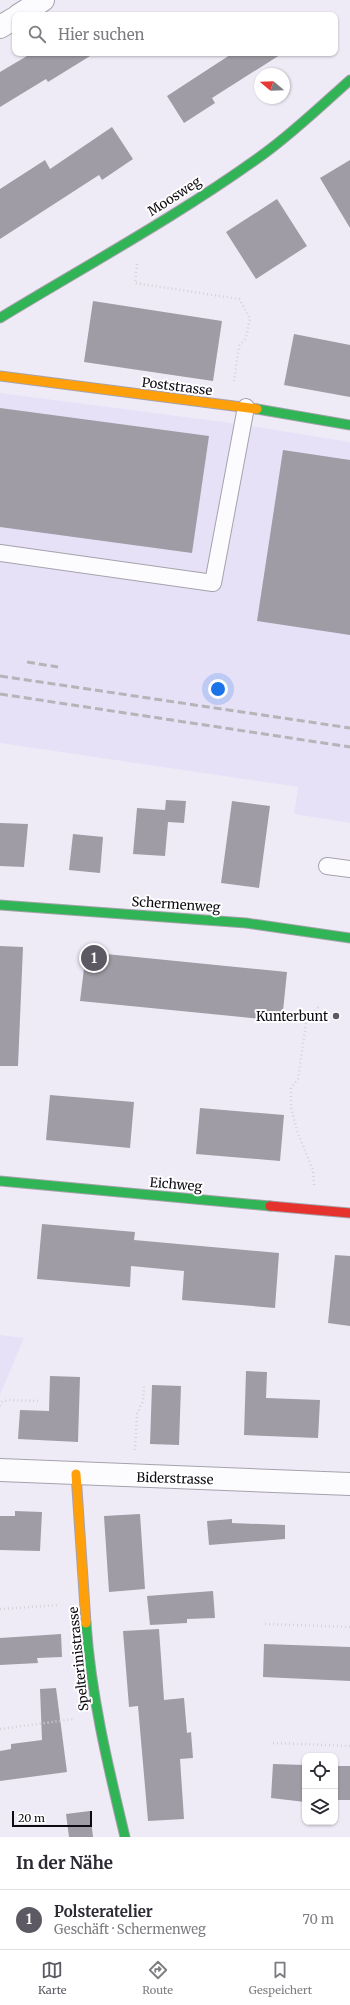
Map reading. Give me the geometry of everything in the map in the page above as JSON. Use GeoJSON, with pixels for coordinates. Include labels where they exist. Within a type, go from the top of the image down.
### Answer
{"type":"FeatureCollection","features":[{"type":"Feature","properties":{"kind":"street"},"geometry":{"type":"LineString","coordinates":[[25,12],[43,0]]}},
{"type":"Feature","properties":{"kind":"street"},"geometry":{"type":"LineString","coordinates":[[0,27],[12,20]]}},
{"type":"Feature","properties":{"kind":"street","name":"Moosweg"},"geometry":{"type":"LineString","coordinates":[[0,318],[142,232],[265,152],[350,80]]}},
{"type":"Feature","properties":{"kind":"street","name":"Poststrasse"},"geometry":{"type":"LineString","coordinates":[[0,376],[246,407],[350,425]]}},
{"type":"Feature","properties":{"kind":"street","name":"Schermenweg"},"geometry":{"type":"LineString","coordinates":[[0,905],[246,923],[350,938]]}},
{"type":"Feature","properties":{"kind":"street","name":"Eichweg"},"geometry":{"type":"LineString","coordinates":[[0,1181],[350,1213]]}},
{"type":"Feature","properties":{"kind":"street","name":"Biderstrasse"},"geometry":{"type":"LineString","coordinates":[[0,1470],[350,1484]]}},
{"type":"Feature","properties":{"kind":"street","name":"Spelterinistrasse"},"geometry":{"type":"LineString","coordinates":[[76,1474],[89,1660],[98,1716],[118,1812],[125,1837]]}},
{"type":"Feature","properties":{"kind":"lane"},"geometry":{"type":"LineString","coordinates":[[0,553],[213,583],[246,407]]}},
{"type":"Feature","properties":{"kind":"lane"},"geometry":{"type":"LineString","coordinates":[[327,866],[350,869]]}},
{"type":"Feature","properties":{"kind":"path"},"geometry":{"type":"LineString","coordinates":[[142,232],[135,283],[239,299],[250,318],[246,338],[239,346],[230,405]]}},
{"type":"Feature","properties":{"kind":"path"},"geometry":{"type":"LineString","coordinates":[[312,1209],[314,1180],[307,1154],[297,1131],[291,1107],[291,1088],[298,1079],[306,1023],[320,1005]]}},
{"type":"Feature","properties":{"kind":"path"},"geometry":{"type":"LineString","coordinates":[[136,1443],[137,1414],[143,1401],[144,1386]]}},
{"type":"Feature","properties":{"kind":"path"},"geometry":{"type":"LineString","coordinates":[[0,1406],[2,1402],[8,1400],[38,1401]]}},
{"type":"Feature","properties":{"kind":"path"},"geometry":{"type":"LineString","coordinates":[[0,1609],[84,1604]]}},
{"type":"Feature","properties":{"kind":"path"},"geometry":{"type":"LineString","coordinates":[[265,1624],[350,1627]]}},
{"type":"Feature","properties":{"kind":"path"},"geometry":{"type":"LineString","coordinates":[[0,1729],[98,1716]]}},
{"type":"Feature","properties":{"kind":"path"},"geometry":{"type":"LineString","coordinates":[[273,1743],[350,1746]]}},
{"type":"Feature","properties":{"kind":"shaded area"},"geometry":{"type":"Polygon","coordinates":[[[0,393],[239,424],[350,442],[350,823],[294,814],[298,787],[0,743],[0,393]]]}},
{"type":"Feature","properties":{"kind":"shaded area"},"geometry":{"type":"Polygon","coordinates":[[[0,1335],[24,1338],[0,1395],[0,1335]]]}},
{"type":"Feature","properties":{"kind":"building"},"geometry":{"type":"Polygon","coordinates":[[[27,56],[90,56],[48,82],[46,79],[0,107],[0,72],[27,56]]]}},
{"type":"Feature","properties":{"kind":"building"},"geometry":{"type":"Polygon","coordinates":[[[228,56],[278,56],[259,68],[254,68],[254,71],[212,98],[215,103],[184,123],[167,96],[228,56]]]}},
{"type":"Feature","properties":{"kind":"building"},"geometry":{"type":"Polygon","coordinates":[[[112,127],[133,159],[102,180],[99,175],[0,239],[0,189],[45,160],[50,169],[112,127]]]}},
{"type":"Feature","properties":{"kind":"building"},"geometry":{"type":"Polygon","coordinates":[[[350,160],[350,228],[320,178],[350,160]]]}},
{"type":"Feature","properties":{"kind":"building"},"geometry":{"type":"Polygon","coordinates":[[[277,199],[307,246],[256,279],[226,232],[277,199]]]}},
{"type":"Feature","properties":{"kind":"building"},"geometry":{"type":"Polygon","coordinates":[[[93,301],[222,321],[213,381],[84,362],[93,301]]]}},
{"type":"Feature","properties":{"kind":"building"},"geometry":{"type":"Polygon","coordinates":[[[294,334],[350,345],[350,397],[284,385],[294,334]]]}},
{"type":"Feature","properties":{"kind":"building"},"geometry":{"type":"Polygon","coordinates":[[[0,408],[209,436],[192,553],[0,527],[0,408]]]}},
{"type":"Feature","properties":{"kind":"building"},"geometry":{"type":"Polygon","coordinates":[[[283,450],[350,460],[350,635],[257,621],[283,450]]]}},
{"type":"Feature","properties":{"kind":"building"},"geometry":{"type":"Polygon","coordinates":[[[166,800],[186,801],[184,823],[168,822],[165,856],[133,854],[137,808],[165,810],[166,800]]]}},
{"type":"Feature","properties":{"kind":"building"},"geometry":{"type":"Polygon","coordinates":[[[232,801],[270,806],[259,888],[221,883],[232,801]]]}},
{"type":"Feature","properties":{"kind":"building"},"geometry":{"type":"Polygon","coordinates":[[[0,823],[28,824],[24,867],[0,866],[0,823]]]}},
{"type":"Feature","properties":{"kind":"building"},"geometry":{"type":"Polygon","coordinates":[[[73,834],[103,837],[100,873],[69,870],[73,834]]]}},
{"type":"Feature","properties":{"kind":"building"},"geometry":{"type":"Polygon","coordinates":[[[0,946],[23,947],[18,1066],[0,1066],[0,946]]]}},
{"type":"Feature","properties":{"kind":"building"},"geometry":{"type":"Polygon","coordinates":[[[86,952],[287,972],[282,1021],[80,1001],[86,952]]]}},
{"type":"Feature","properties":{"kind":"building"},"geometry":{"type":"Polygon","coordinates":[[[50,1095],[134,1102],[130,1148],[46,1140],[50,1095]]]}},
{"type":"Feature","properties":{"kind":"building"},"geometry":{"type":"Polygon","coordinates":[[[200,1108],[284,1115],[280,1161],[196,1154],[200,1108]]]}},
{"type":"Feature","properties":{"kind":"building"},"geometry":{"type":"Polygon","coordinates":[[[42,1224],[135,1232],[134,1240],[279,1253],[275,1308],[182,1300],[184,1271],[131,1266],[130,1287],[37,1279],[42,1224]]]}},
{"type":"Feature","properties":{"kind":"building"},"geometry":{"type":"Polygon","coordinates":[[[335,1255],[350,1256],[350,1326],[328,1323],[335,1255]]]}},
{"type":"Feature","properties":{"kind":"building"},"geometry":{"type":"Polygon","coordinates":[[[246,1371],[267,1372],[266,1398],[320,1400],[318,1438],[244,1435],[246,1371]]]}},
{"type":"Feature","properties":{"kind":"building"},"geometry":{"type":"Polygon","coordinates":[[[50,1376],[80,1377],[78,1442],[18,1439],[20,1410],[49,1411],[50,1376]]]}},
{"type":"Feature","properties":{"kind":"building"},"geometry":{"type":"Polygon","coordinates":[[[152,1385],[181,1386],[179,1445],[150,1444],[152,1385]]]}},
{"type":"Feature","properties":{"kind":"building"},"geometry":{"type":"Polygon","coordinates":[[[15,1511],[42,1512],[40,1551],[0,1550],[0,1516],[15,1516],[15,1511]]]}},
{"type":"Feature","properties":{"kind":"building"},"geometry":{"type":"Polygon","coordinates":[[[140,1514],[145,1589],[109,1592],[104,1516],[140,1514]]]}},
{"type":"Feature","properties":{"kind":"building"},"geometry":{"type":"Polygon","coordinates":[[[232,1519],[232,1523],[285,1525],[285,1539],[209,1545],[207,1521],[232,1519]]]}},
{"type":"Feature","properties":{"kind":"building"},"geometry":{"type":"Polygon","coordinates":[[[213,1591],[215,1618],[187,1619],[187,1623],[150,1625],[147,1596],[213,1591]]]}},
{"type":"Feature","properties":{"kind":"building"},"geometry":{"type":"Polygon","coordinates":[[[159,1629],[164,1700],[184,1698],[187,1733],[191,1732],[193,1758],[180,1759],[184,1819],[148,1821],[138,1706],[129,1707],[123,1631],[159,1629]]]}},
{"type":"Feature","properties":{"kind":"building"},"geometry":{"type":"Polygon","coordinates":[[[61,1634],[62,1657],[37,1658],[38,1663],[0,1665],[0,1638],[61,1634]]]}},
{"type":"Feature","properties":{"kind":"building"},"geometry":{"type":"Polygon","coordinates":[[[264,1644],[350,1647],[350,1681],[263,1677],[264,1644]]]}},
{"type":"Feature","properties":{"kind":"building"},"geometry":{"type":"Polygon","coordinates":[[[56,1688],[67,1772],[0,1781],[0,1751],[11,1749],[11,1744],[42,1740],[40,1689],[56,1688]]]}},
{"type":"Feature","properties":{"kind":"building"},"geometry":{"type":"Polygon","coordinates":[[[273,1764],[302,1765],[302,1802],[271,1798],[273,1764]]]}},
{"type":"Feature","properties":{"kind":"building"},"geometry":{"type":"Polygon","coordinates":[[[338,1766],[350,1766],[350,1800],[338,1800],[338,1766]]]}},
{"type":"Feature","properties":{"kind":"building"},"geometry":{"type":"Polygon","coordinates":[[[90,1811],[93,1837],[69,1837],[66,1814],[90,1811]]]}},
{"type":"Feature","properties":{"kind":"railway"},"geometry":{"type":"LineString","coordinates":[[27,662],[58,667]]}},
{"type":"Feature","properties":{"kind":"railway"},"geometry":{"type":"LineString","coordinates":[[0,676],[350,728]]}},
{"type":"Feature","properties":{"kind":"railway"},"geometry":{"type":"LineString","coordinates":[[0,694],[350,747]]}},
{"type":"Feature","properties":{"kind":"traffic: fast"},"geometry":{"type":"LineString","coordinates":[[0,318],[201,197],[287,136],[350,80]]}},
{"type":"Feature","properties":{"kind":"traffic: fast"},"geometry":{"type":"LineString","coordinates":[[257,409],[350,425]]}},
{"type":"Feature","properties":{"kind":"traffic: fast"},"geometry":{"type":"LineString","coordinates":[[0,905],[246,923],[350,938]]}},
{"type":"Feature","properties":{"kind":"traffic: fast"},"geometry":{"type":"LineString","coordinates":[[0,1181],[270,1206]]}},
{"type":"Feature","properties":{"kind":"traffic: fast"},"geometry":{"type":"LineString","coordinates":[[86,1623],[88,1650],[96,1704],[125,1837]]}},
{"type":"Feature","properties":{"kind":"traffic: slow"},"geometry":{"type":"LineString","coordinates":[[0,376],[257,409]]}},
{"type":"Feature","properties":{"kind":"traffic: slow"},"geometry":{"type":"LineString","coordinates":[[76,1474],[86,1623]]}},
{"type":"Feature","properties":{"kind":"traffic: jam"},"geometry":{"type":"LineString","coordinates":[[270,1206],[350,1213]]}},
{"type":"Feature","properties":{"kind":"place","name":"Polsteratelier"},"geometry":{"type":"Point","coordinates":[94,958]}},
{"type":"Feature","properties":{"kind":"place","name":"Kunterbunt"},"geometry":{"type":"Point","coordinates":[336,1016]}}]}
